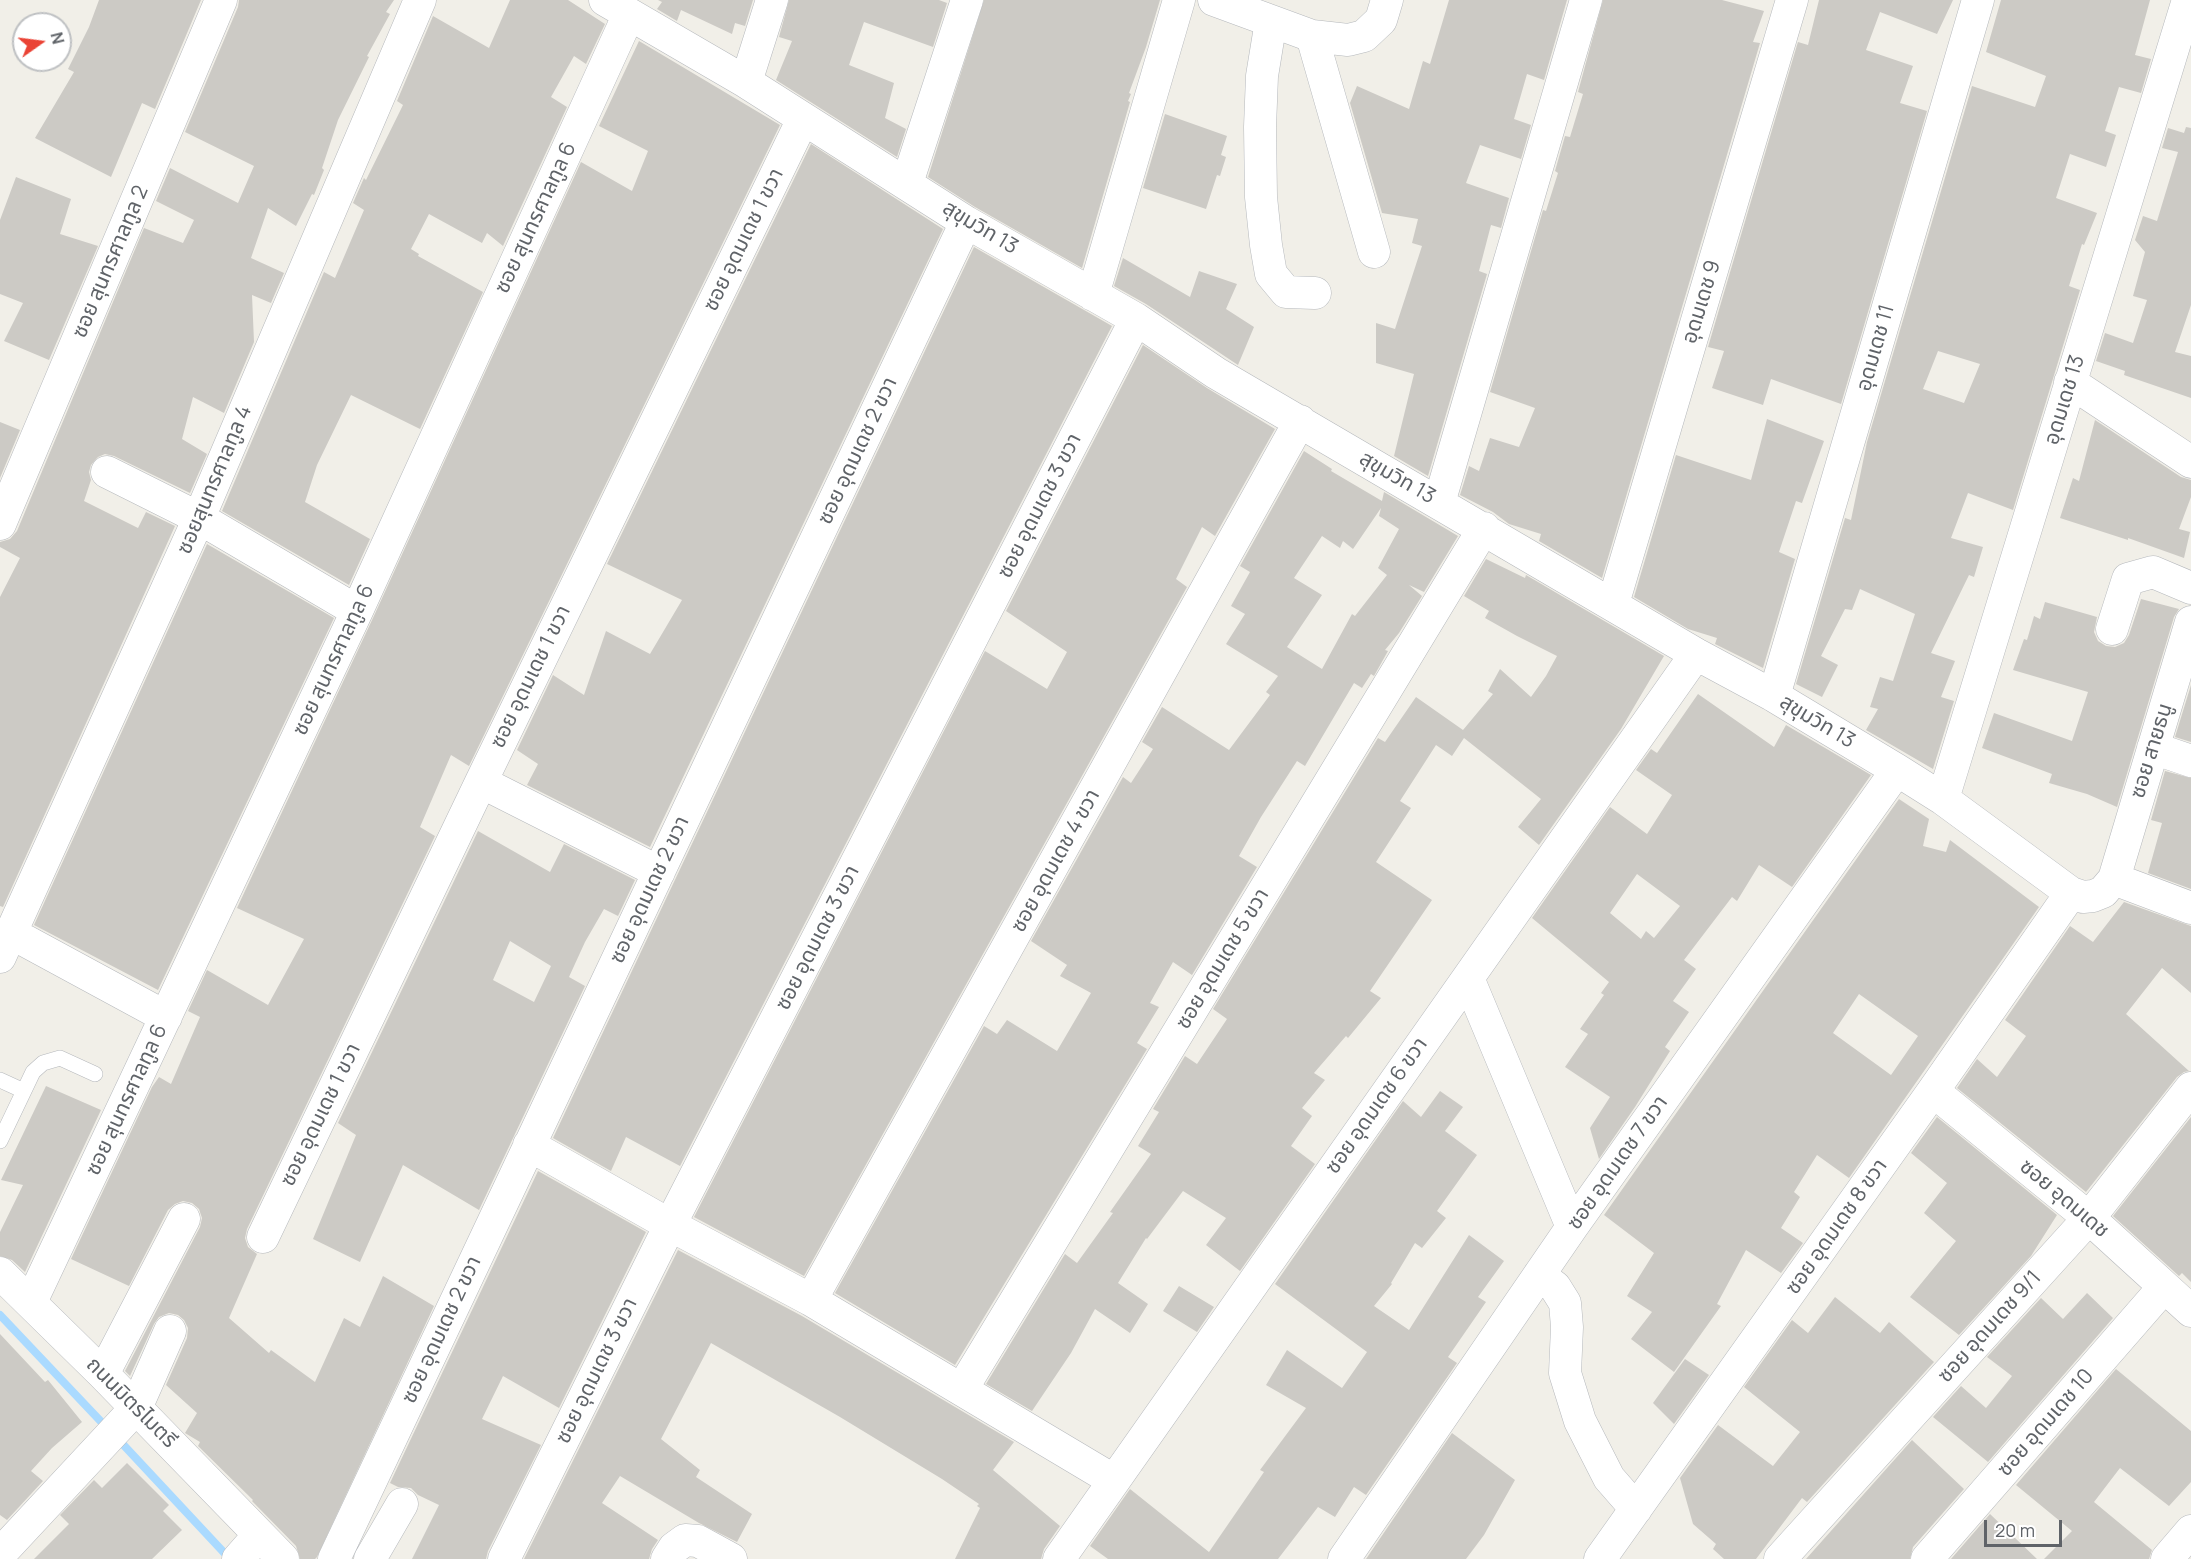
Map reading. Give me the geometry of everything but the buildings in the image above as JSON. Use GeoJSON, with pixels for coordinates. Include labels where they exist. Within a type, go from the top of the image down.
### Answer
{"type":"FeatureCollection","features":[{"type":"Feature","properties":{"kind":"street","name":"ซอย สุนทรศาลทูล 2"},"geometry":{"type":"LineString","coordinates":[[0,524],[221,0]]}},
{"type":"Feature","properties":{"kind":"street","name":"ซอยสุนทรศาลทูล 4"},"geometry":{"type":"LineString","coordinates":[[5,945],[199,518],[420,0]]}},
{"type":"Feature","properties":{"kind":"street"},"geometry":{"type":"LineString","coordinates":[[746,82],[772,0]]}},
{"type":"Feature","properties":{"kind":"street"},"geometry":{"type":"LineString","coordinates":[[907,183],[967,0]]}},
{"type":"Feature","properties":{"kind":"street"},"geometry":{"type":"LineString","coordinates":[[1094,295],[1179,0]]}},
{"type":"Feature","properties":{"kind":"street"},"geometry":{"type":"LineString","coordinates":[[1214,0],[1312,36],[1348,40],[1364,36],[1381,20],[1387,0]]}},
{"type":"Feature","properties":{"kind":"street"},"geometry":{"type":"LineString","coordinates":[[1439,503],[1586,0]]}},
{"type":"Feature","properties":{"kind":"street","name":"อุดมเดช 9"},"geometry":{"type":"LineString","coordinates":[[1613,604],[1792,0]]}},
{"type":"Feature","properties":{"kind":"street","name":"อุดมเดช 11"},"geometry":{"type":"LineString","coordinates":[[1774,696],[1978,0]]}},
{"type":"Feature","properties":{"kind":"street","name":"อุดมเดช 13"},"geometry":{"type":"LineString","coordinates":[[1942,799],[2188,0]]}},
{"type":"Feature","properties":{"kind":"street","name":"สุขุมวิท 13"},"geometry":{"type":"LineString","coordinates":[[617,7],[746,82],[966,222],[1136,319],[1216,373],[1696,654],[1774,696],[1897,770],[1942,799],[2071,893]]}},
{"type":"Feature","properties":{"kind":"street","name":"ซอย สุนทรศาลทูล 6"},"geometry":{"type":"LineString","coordinates":[[31,1302],[357,611],[617,7]]}},
{"type":"Feature","properties":{"kind":"street"},"geometry":{"type":"LineString","coordinates":[[1272,21],[1262,76],[1260,127],[1261,197],[1266,245],[1271,274],[1286,292],[1315,293]]}},
{"type":"Feature","properties":{"kind":"street"},"geometry":{"type":"LineString","coordinates":[[1312,36],[1374,252]]}},
{"type":"Feature","properties":{"kind":"street","name":"ซอย อุดมเดช 1 ขวา"},"geometry":{"type":"LineString","coordinates":[[263,1237],[803,119]]}},
{"type":"Feature","properties":{"kind":"street","name":"ซอย อุดมเดช 2 ขวา"},"geometry":{"type":"LineString","coordinates":[[334,1559],[966,222]]}},
{"type":"Feature","properties":{"kind":"street","name":"ซอย อุดมเดช 3 ขวา"},"geometry":{"type":"LineString","coordinates":[[504,1559],[670,1226],[1136,319]]}},
{"type":"Feature","properties":{"kind":"street"},"geometry":{"type":"LineString","coordinates":[[2070,382],[2191,462]]}},
{"type":"Feature","properties":{"kind":"street","name":"ซอย อุดมเดช 4 ขวา"},"geometry":{"type":"LineString","coordinates":[[811,1300],[1300,421]]}},
{"type":"Feature","properties":{"kind":"street"},"geometry":{"type":"LineString","coordinates":[[107,472],[199,518],[357,611]]}},
{"type":"Feature","properties":{"kind":"street","name":"ซอย อุดมเดช 5 ขวา"},"geometry":{"type":"LineString","coordinates":[[962,1389],[1484,528]]}},
{"type":"Feature","properties":{"kind":"street"},"geometry":{"type":"LineString","coordinates":[[2112,629],[2128,579],[2153,572],[2191,588]]}},
{"type":"Feature","properties":{"kind":"street","name":"ซอย สายธนู"},"geometry":{"type":"LineString","coordinates":[[2114,879],[2191,622]]}},
{"type":"Feature","properties":{"kind":"street","name":"ซอย อุดมเดช 6 ขวา"},"geometry":{"type":"LineString","coordinates":[[1059,1559],[1696,654]]}},
{"type":"Feature","properties":{"kind":"street"},"geometry":{"type":"LineString","coordinates":[[2153,748],[2191,761]]}},
{"type":"Feature","properties":{"kind":"street","name":"ซอย อุดมเดช 7 ขวา"},"geometry":{"type":"LineString","coordinates":[[1344,1559],[1572,1227],[1897,770]]}},
{"type":"Feature","properties":{"kind":"street"},"geometry":{"type":"LineString","coordinates":[[481,782],[659,872]]}},
{"type":"Feature","properties":{"kind":"street"},"geometry":{"type":"LineString","coordinates":[[2071,893],[2082,897],[2093,896],[2103,892],[2114,879],[2191,908]]}},
{"type":"Feature","properties":{"kind":"street","name":"ซอย อุดมเดช 8 ขวา"},"geometry":{"type":"LineString","coordinates":[[1600,1559],[2071,893]]}},
{"type":"Feature","properties":{"kind":"street"},"geometry":{"type":"LineString","coordinates":[[5,945],[166,1017]]}},
{"type":"Feature","properties":{"kind":"street"},"geometry":{"type":"LineString","coordinates":[[1468,978],[1572,1227]]}},
{"type":"Feature","properties":{"kind":"street","name":"ซอย อุดมเดช 9/1"},"geometry":{"type":"LineString","coordinates":[[1780,1559],[2089,1218],[2191,1088]]}},
{"type":"Feature","properties":{"kind":"street","name":"ซอย อุดมเดช"},"geometry":{"type":"LineString","coordinates":[[1933,1091],[2089,1218],[2191,1311]]}},
{"type":"Feature","properties":{"kind":"street"},"geometry":{"type":"LineString","coordinates":[[529,1145],[670,1226],[811,1300],[1113,1480]]}},
{"type":"Feature","properties":{"kind":"street"},"geometry":{"type":"LineString","coordinates":[[104,1374],[184,1219]]}},
{"type":"Feature","properties":{"kind":"street","name":"ถนนมิตรไมตรี"},"geometry":{"type":"LineString","coordinates":[[0,1273],[104,1374],[283,1559]]}},
{"type":"Feature","properties":{"kind":"street"},"geometry":{"type":"LineString","coordinates":[[1539,1275],[1556,1287],[1565,1303],[1568,1327],[1565,1373],[1580,1421],[1609,1478],[1636,1509]]}},
{"type":"Feature","properties":{"kind":"street","name":"ซอย อุดมเดช 10"},"geometry":{"type":"LineString","coordinates":[[1927,1559],[2164,1287]]}},
{"type":"Feature","properties":{"kind":"street"},"geometry":{"type":"LineString","coordinates":[[0,1554],[136,1408],[170,1331]]}},
{"type":"Feature","properties":{"kind":"street"},"geometry":{"type":"LineString","coordinates":[[370,1559],[402,1504]]}},
{"type":"Feature","properties":{"kind":"street"},"geometry":{"type":"LineString","coordinates":[[2167,1559],[2191,1531]]}},
{"type":"Feature","properties":{"kind":"street"},"geometry":{"type":"LineString","coordinates":[[238,1559],[259,1535]]}},
{"type":"Feature","properties":{"kind":"street"},"geometry":{"type":"LineString","coordinates":[[667,1559],[674,1548],[685,1540],[698,1541],[731,1559]]}},
{"type":"Feature","properties":{"kind":"lane"},"geometry":{"type":"LineString","coordinates":[[0,1141],[33,1072],[43,1063],[60,1058],[95,1074]]}},
{"type":"Feature","properties":{"kind":"lane"},"geometry":{"type":"LineString","coordinates":[[0,1080],[24,1091]]}},
{"type":"Feature","properties":{"kind":"waterway"},"geometry":{"type":"LineString","coordinates":[[0,1315],[108,1429]]}},
{"type":"Feature","properties":{"kind":"waterway"},"geometry":{"type":"LineString","coordinates":[[117,1438],[229,1558]]}}]}
